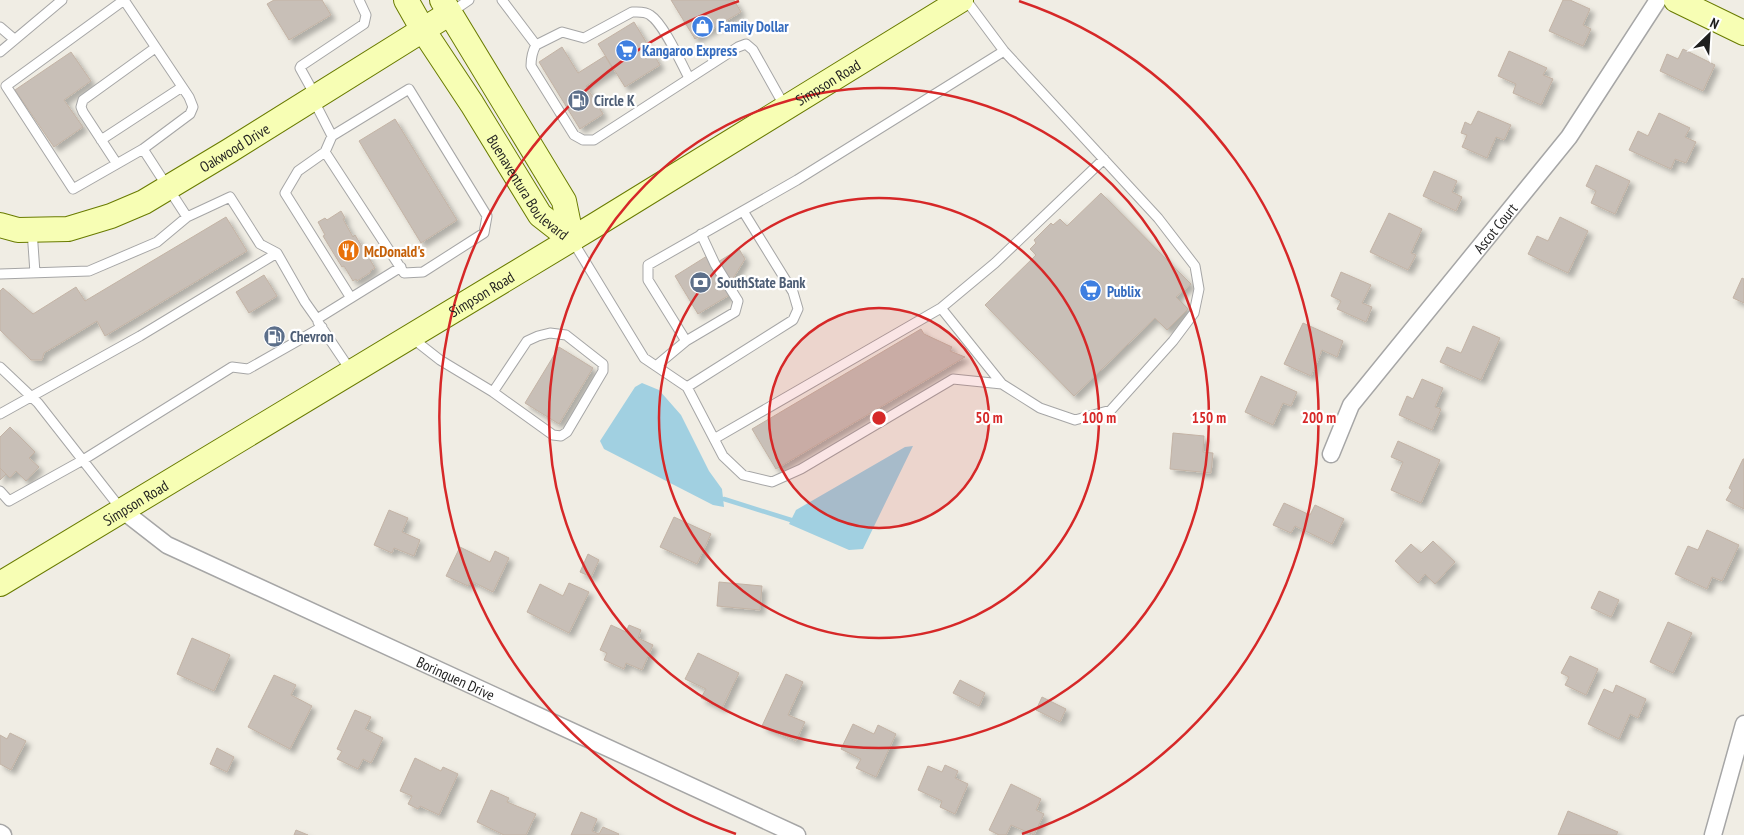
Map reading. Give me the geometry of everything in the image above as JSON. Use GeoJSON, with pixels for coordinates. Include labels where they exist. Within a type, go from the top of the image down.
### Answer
{"type":"FeatureCollection","features":[{"type":"Feature","properties":{"kind":"main road","name":"Buenaventura Boulevard"},"geometry":{"type":"LineString","coordinates":[[406,0],[540,215],[572,240]]}},
{"type":"Feature","properties":{"kind":"main road","name":"Simpson Road"},"geometry":{"type":"LineString","coordinates":[[0,584],[572,240],[961,0]]}},
{"type":"Feature","properties":{"kind":"main road"},"geometry":{"type":"LineString","coordinates":[[1676,0],[1744,32]]}},
{"type":"Feature","properties":{"kind":"main road","name":"Oakwood Drive"},"geometry":{"type":"LineString","coordinates":[[0,225],[18,230],[68,229],[103,219],[144,202],[423,30],[454,4]]}},
{"type":"Feature","properties":{"kind":"main road","name":"Buenaventura Boulevard"},"geometry":{"type":"LineString","coordinates":[[454,4],[564,201],[572,240]]}},
{"type":"Feature","properties":{"kind":"street","name":"Ascot Court"},"geometry":{"type":"LineString","coordinates":[[1331,454],[1352,405],[1569,137],[1658,0]]}},
{"type":"Feature","properties":{"kind":"street","name":"Borinquen Drive"},"geometry":{"type":"LineString","coordinates":[[122,510],[167,545],[797,835]]}},
{"type":"Feature","properties":{"kind":"street"},"geometry":{"type":"LineString","coordinates":[[1713,835],[1744,724]]}},
{"type":"Feature","properties":{"kind":"lane"},"geometry":{"type":"LineString","coordinates":[[0,52],[62,0]]}},
{"type":"Feature","properties":{"kind":"lane"},"geometry":{"type":"LineString","coordinates":[[124,0],[182,87],[193,107],[190,114],[143,149],[74,188],[6,86],[124,0]]}},
{"type":"Feature","properties":{"kind":"lane"},"geometry":{"type":"LineString","coordinates":[[332,136],[300,68],[364,24],[366,15],[359,0]]}},
{"type":"Feature","properties":{"kind":"lane"},"geometry":{"type":"LineString","coordinates":[[502,0],[536,45]]}},
{"type":"Feature","properties":{"kind":"lane"},"geometry":{"type":"LineString","coordinates":[[941,308],[1002,384],[1040,408],[1075,420],[1112,410],[1194,313],[1199,288],[1195,266],[1158,218],[1004,50],[966,0]]}},
{"type":"Feature","properties":{"kind":"lane"},"geometry":{"type":"LineString","coordinates":[[689,78],[659,24],[650,14],[640,12],[632,12],[584,38],[562,32],[536,45],[533,50],[532,66],[574,135],[583,140],[594,140],[738,47],[746,44],[752,50],[786,108]]}},
{"type":"Feature","properties":{"kind":"lane"},"geometry":{"type":"LineString","coordinates":[[0,27],[14,40]]}},
{"type":"Feature","properties":{"kind":"lane"},"geometry":{"type":"LineString","coordinates":[[116,164],[83,112],[81,107],[83,100],[155,48]]}},
{"type":"Feature","properties":{"kind":"lane"},"geometry":{"type":"LineString","coordinates":[[686,341],[648,280],[648,265],[797,180],[1004,50]]}},
{"type":"Feature","properties":{"kind":"lane"},"geometry":{"type":"LineString","coordinates":[[101,140],[182,87]]}},
{"type":"Feature","properties":{"kind":"lane"},"geometry":{"type":"LineString","coordinates":[[325,152],[404,273],[423,272],[484,233],[487,216],[409,89],[332,136],[325,152],[298,171],[285,193],[351,298]]}},
{"type":"Feature","properties":{"kind":"lane"},"geometry":{"type":"LineString","coordinates":[[143,149],[187,217]]}},
{"type":"Feature","properties":{"kind":"lane"},"geometry":{"type":"LineString","coordinates":[[714,439],[941,308],[995,263],[1104,159]]}},
{"type":"Feature","properties":{"kind":"lane"},"geometry":{"type":"LineString","coordinates":[[0,274],[89,271],[157,242],[187,217],[230,196],[260,244],[277,253],[305,302],[351,372]]}},
{"type":"Feature","properties":{"kind":"lane"},"geometry":{"type":"LineString","coordinates":[[686,387],[793,320],[798,309],[793,292],[743,211]]}},
{"type":"Feature","properties":{"kind":"lane"},"geometry":{"type":"LineString","coordinates":[[32,230],[35,273]]}},
{"type":"Feature","properties":{"kind":"lane"},"geometry":{"type":"LineString","coordinates":[[656,366],[686,341],[735,312],[738,301],[715,264],[701,234]]}},
{"type":"Feature","properties":{"kind":"lane"},"geometry":{"type":"LineString","coordinates":[[572,240],[644,358],[686,387],[723,456],[743,475],[772,482],[801,469],[953,379],[1002,384]]}},
{"type":"Feature","properties":{"kind":"lane"},"geometry":{"type":"LineString","coordinates":[[0,414],[140,336],[277,253]]}},
{"type":"Feature","properties":{"kind":"lane"},"geometry":{"type":"LineString","coordinates":[[0,491],[9,501],[83,460],[232,366],[248,369],[319,323],[351,298],[401,267]]}},
{"type":"Feature","properties":{"kind":"lane"},"geometry":{"type":"LineString","coordinates":[[410,337],[440,360],[493,392],[553,435],[561,436],[567,432],[604,371],[603,364],[566,335],[550,333],[538,336],[527,341],[493,392]]}},
{"type":"Feature","properties":{"kind":"lane"},"geometry":{"type":"LineString","coordinates":[[0,366],[32,397],[122,510]]}},
{"type":"Feature","properties":{"kind":"water"},"geometry":{"type":"Polygon","coordinates":[[[642,383],[659,390],[681,415],[709,471],[722,489],[724,507],[713,505],[604,449],[600,441],[635,387],[642,383]]]}},
{"type":"Feature","properties":{"kind":"water"},"geometry":{"type":"Polygon","coordinates":[[[913,446],[863,549],[849,550],[789,524],[796,510],[905,447],[913,446]]]}},
{"type":"Feature","properties":{"kind":"building"},"geometry":{"type":"Polygon","coordinates":[[[274,0],[322,0],[331,15],[289,40],[267,4],[274,0]]]}},
{"type":"Feature","properties":{"kind":"building","name":"Family Dollar"},"geometry":{"type":"Polygon","coordinates":[[[671,0],[734,0],[741,12],[695,39],[671,0]]]}},
{"type":"Feature","properties":{"kind":"building"},"geometry":{"type":"Polygon","coordinates":[[[1563,0],[1570,0],[1590,9],[1583,25],[1591,29],[1583,46],[1549,31],[1563,0]]]}},
{"type":"Feature","properties":{"kind":"building","name":"Kangaroo Express"},"geometry":{"type":"Polygon","coordinates":[[[634,22],[660,65],[625,87],[598,44],[634,22]]]}},
{"type":"Feature","properties":{"kind":"building","name":"Circle K"},"geometry":{"type":"Polygon","coordinates":[[[562,47],[578,73],[605,56],[613,69],[586,86],[603,114],[580,129],[539,62],[562,47]]]}},
{"type":"Feature","properties":{"kind":"building"},"geometry":{"type":"Polygon","coordinates":[[[1683,49],[1715,65],[1703,91],[1660,71],[1667,54],[1678,59],[1683,49]]]}},
{"type":"Feature","properties":{"kind":"building"},"geometry":{"type":"Polygon","coordinates":[[[1509,51],[1547,68],[1543,75],[1553,79],[1541,105],[1513,93],[1516,84],[1498,76],[1509,51]]]}},
{"type":"Feature","properties":{"kind":"building"},"geometry":{"type":"Polygon","coordinates":[[[71,52],[91,81],[64,100],[83,127],[54,147],[15,90],[71,52]]]}},
{"type":"Feature","properties":{"kind":"building"},"geometry":{"type":"Polygon","coordinates":[[[1478,111],[1511,125],[1504,140],[1496,137],[1487,158],[1462,147],[1467,135],[1461,133],[1465,122],[1471,125],[1478,111]]]}},
{"type":"Feature","properties":{"kind":"building"},"geometry":{"type":"Polygon","coordinates":[[[1659,113],[1690,128],[1685,137],[1696,142],[1686,163],[1675,159],[1671,169],[1629,150],[1638,131],[1648,136],[1659,113]]]}},
{"type":"Feature","properties":{"kind":"building"},"geometry":{"type":"Polygon","coordinates":[[[395,119],[457,220],[421,243],[359,141],[395,119]]]}},
{"type":"Feature","properties":{"kind":"building"},"geometry":{"type":"Polygon","coordinates":[[[1596,165],[1630,181],[1615,214],[1591,203],[1596,191],[1586,186],[1596,165]]]}},
{"type":"Feature","properties":{"kind":"building"},"geometry":{"type":"Polygon","coordinates":[[[1434,171],[1457,181],[1452,192],[1462,197],[1456,211],[1423,196],[1434,171]]]}},
{"type":"Feature","properties":{"kind":"building","name":"Publix"},"geometry":{"type":"Polygon","coordinates":[[[1101,193],[1191,284],[1176,297],[1188,309],[1167,330],[1155,318],[1074,396],[985,305],[1036,255],[1030,249],[1036,243],[1034,240],[1051,223],[1053,225],[1060,219],[1067,226],[1101,193]]]}},
{"type":"Feature","properties":{"kind":"building","name":"McDonald's"},"geometry":{"type":"Polygon","coordinates":[[[341,211],[345,218],[343,219],[353,237],[355,235],[375,268],[357,281],[356,279],[353,281],[344,266],[342,267],[323,236],[325,235],[318,222],[325,218],[327,220],[341,211]]]}},
{"type":"Feature","properties":{"kind":"building"},"geometry":{"type":"Polygon","coordinates":[[[1389,213],[1422,229],[1411,253],[1416,255],[1408,270],[1370,252],[1389,213]]]}},
{"type":"Feature","properties":{"kind":"building"},"geometry":{"type":"Polygon","coordinates":[[[226,217],[247,251],[105,336],[97,321],[44,353],[42,360],[31,360],[0,330],[0,291],[3,288],[33,314],[76,287],[85,301],[226,217]]]}},
{"type":"Feature","properties":{"kind":"building"},"geometry":{"type":"Polygon","coordinates":[[[1560,217],[1588,231],[1568,273],[1528,254],[1537,236],[1548,241],[1560,217]]]}},
{"type":"Feature","properties":{"kind":"building"},"geometry":{"type":"Polygon","coordinates":[[[739,249],[745,259],[729,285],[713,265],[739,249]]]}},
{"type":"Feature","properties":{"kind":"building","name":"SouthState Bank"},"geometry":{"type":"Polygon","coordinates":[[[707,256],[731,294],[698,314],[675,276],[707,256]]]}},
{"type":"Feature","properties":{"kind":"building"},"geometry":{"type":"Polygon","coordinates":[[[1341,272],[1371,285],[1362,303],[1372,307],[1366,322],[1337,309],[1341,301],[1331,296],[1341,272]]]}},
{"type":"Feature","properties":{"kind":"building"},"geometry":{"type":"Polygon","coordinates":[[[264,275],[277,296],[249,313],[236,292],[264,275]]]}},
{"type":"Feature","properties":{"kind":"building"},"geometry":{"type":"Polygon","coordinates":[[[1742,278],[1744,279],[1744,303],[1733,298],[1742,278]]]}},
{"type":"Feature","properties":{"kind":"building"},"geometry":{"type":"Polygon","coordinates":[[[1303,323],[1343,341],[1337,357],[1322,350],[1311,376],[1284,364],[1303,323]]]}},
{"type":"Feature","properties":{"kind":"building"},"geometry":{"type":"Polygon","coordinates":[[[1473,326],[1500,338],[1481,380],[1440,362],[1447,347],[1461,353],[1473,326]]]}},
{"type":"Feature","properties":{"kind":"building"},"geometry":{"type":"Polygon","coordinates":[[[921,329],[924,334],[952,347],[950,351],[965,357],[776,469],[752,429],[921,329]]]}},
{"type":"Feature","properties":{"kind":"building"},"geometry":{"type":"Polygon","coordinates":[[[559,347],[593,368],[559,424],[525,403],[559,347]]]}},
{"type":"Feature","properties":{"kind":"building"},"geometry":{"type":"Polygon","coordinates":[[[1261,376],[1297,392],[1291,406],[1283,403],[1273,425],[1245,412],[1261,376]]]}},
{"type":"Feature","properties":{"kind":"building"},"geometry":{"type":"Polygon","coordinates":[[[1422,379],[1443,388],[1435,407],[1441,409],[1432,430],[1399,415],[1407,396],[1413,399],[1422,379]]]}},
{"type":"Feature","properties":{"kind":"building"},"geometry":{"type":"Polygon","coordinates":[[[10,427],[35,452],[29,458],[39,467],[26,481],[16,471],[10,478],[0,468],[0,437],[10,427]]]}},
{"type":"Feature","properties":{"kind":"building"},"geometry":{"type":"Polygon","coordinates":[[[1173,433],[1204,436],[1203,452],[1213,453],[1211,473],[1170,469],[1173,433]]]}},
{"type":"Feature","properties":{"kind":"building"},"geometry":{"type":"Polygon","coordinates":[[[1398,441],[1440,460],[1421,503],[1391,490],[1403,462],[1391,457],[1398,441]]]}},
{"type":"Feature","properties":{"kind":"building"},"geometry":{"type":"Polygon","coordinates":[[[1743,459],[1744,509],[1726,500],[1732,490],[1729,488],[1743,459]]]}},
{"type":"Feature","properties":{"kind":"building"},"geometry":{"type":"Polygon","coordinates":[[[0,468],[6,474],[0,480],[0,468]]]}},
{"type":"Feature","properties":{"kind":"building"},"geometry":{"type":"Polygon","coordinates":[[[1284,503],[1310,515],[1315,505],[1344,519],[1332,544],[1295,526],[1291,533],[1273,525],[1284,503]]]}},
{"type":"Feature","properties":{"kind":"building"},"geometry":{"type":"Polygon","coordinates":[[[389,510],[408,518],[402,532],[420,540],[414,556],[394,548],[392,553],[374,545],[389,510]]]}},
{"type":"Feature","properties":{"kind":"building"},"geometry":{"type":"Polygon","coordinates":[[[674,517],[711,534],[697,564],[660,547],[674,517]]]}},
{"type":"Feature","properties":{"kind":"building"},"geometry":{"type":"Polygon","coordinates":[[[1707,530],[1739,545],[1722,581],[1712,577],[1707,589],[1675,574],[1688,546],[1698,550],[1707,530]]]}},
{"type":"Feature","properties":{"kind":"building"},"geometry":{"type":"Polygon","coordinates":[[[1433,541],[1455,562],[1435,584],[1425,574],[1418,583],[1395,561],[1411,544],[1421,553],[1433,541]]]}},
{"type":"Feature","properties":{"kind":"building"},"geometry":{"type":"Polygon","coordinates":[[[460,547],[490,562],[495,551],[509,558],[493,592],[471,581],[468,586],[446,576],[460,547]]]}},
{"type":"Feature","properties":{"kind":"building"},"geometry":{"type":"Polygon","coordinates":[[[588,554],[599,560],[591,577],[580,572],[588,554]]]}},
{"type":"Feature","properties":{"kind":"building"},"geometry":{"type":"Polygon","coordinates":[[[719,582],[762,586],[760,610],[717,606],[719,582]]]}},
{"type":"Feature","properties":{"kind":"building"},"geometry":{"type":"Polygon","coordinates":[[[569,583],[589,592],[569,633],[527,612],[540,584],[563,596],[569,583]]]}},
{"type":"Feature","properties":{"kind":"building"},"geometry":{"type":"Polygon","coordinates":[[[1599,591],[1619,600],[1611,617],[1591,608],[1599,591]]]}},
{"type":"Feature","properties":{"kind":"building"},"geometry":{"type":"Polygon","coordinates":[[[1668,622],[1692,633],[1673,673],[1650,662],[1668,622]]]}},
{"type":"Feature","properties":{"kind":"building"},"geometry":{"type":"Polygon","coordinates":[[[611,625],[626,632],[629,625],[641,630],[638,638],[653,645],[642,670],[626,663],[624,669],[604,660],[607,653],[600,650],[611,625]]]}},
{"type":"Feature","properties":{"kind":"building"},"geometry":{"type":"Polygon","coordinates":[[[192,638],[230,655],[214,691],[177,674],[192,638]]]}},
{"type":"Feature","properties":{"kind":"building"},"geometry":{"type":"Polygon","coordinates":[[[698,653],[739,673],[722,708],[701,698],[706,689],[685,679],[698,653]]]}},
{"type":"Feature","properties":{"kind":"building"},"geometry":{"type":"Polygon","coordinates":[[[1570,656],[1598,669],[1586,695],[1565,685],[1569,677],[1561,673],[1570,656]]]}},
{"type":"Feature","properties":{"kind":"building"},"geometry":{"type":"Polygon","coordinates":[[[786,674],[803,682],[788,715],[805,722],[796,741],[762,726],[786,674]]]}},
{"type":"Feature","properties":{"kind":"building"},"geometry":{"type":"Polygon","coordinates":[[[274,675],[296,685],[291,695],[312,706],[290,749],[248,727],[274,675]]]}},
{"type":"Feature","properties":{"kind":"building"},"geometry":{"type":"Polygon","coordinates":[[[960,680],[985,693],[979,706],[953,693],[960,680]]]}},
{"type":"Feature","properties":{"kind":"building"},"geometry":{"type":"Polygon","coordinates":[[[1616,685],[1646,699],[1638,718],[1630,714],[1619,739],[1588,724],[1604,689],[1613,693],[1616,685]]]}},
{"type":"Feature","properties":{"kind":"building"},"geometry":{"type":"Polygon","coordinates":[[[1042,697],[1066,709],[1060,722],[1036,710],[1042,697]]]}},
{"type":"Feature","properties":{"kind":"building"},"geometry":{"type":"Polygon","coordinates":[[[355,710],[371,717],[365,729],[383,738],[371,763],[363,759],[358,769],[337,759],[342,751],[337,749],[355,710]]]}},
{"type":"Feature","properties":{"kind":"building"},"geometry":{"type":"Polygon","coordinates":[[[853,724],[874,734],[878,725],[896,734],[876,777],[856,768],[861,759],[841,749],[853,724]]]}},
{"type":"Feature","properties":{"kind":"building"},"geometry":{"type":"Polygon","coordinates":[[[10,733],[26,741],[11,770],[0,764],[0,735],[7,739],[10,733]]]}},
{"type":"Feature","properties":{"kind":"building"},"geometry":{"type":"Polygon","coordinates":[[[217,748],[234,757],[227,772],[210,764],[217,748]]]}},
{"type":"Feature","properties":{"kind":"building"},"geometry":{"type":"Polygon","coordinates":[[[415,758],[441,771],[443,767],[458,774],[439,815],[420,806],[418,809],[408,804],[412,796],[400,791],[415,758]]]}},
{"type":"Feature","properties":{"kind":"building"},"geometry":{"type":"Polygon","coordinates":[[[945,765],[958,771],[955,778],[968,784],[955,814],[940,807],[942,801],[918,790],[928,766],[942,772],[945,765]]]}},
{"type":"Feature","properties":{"kind":"building"},"geometry":{"type":"Polygon","coordinates":[[[1011,784],[1041,799],[1036,810],[1044,814],[1034,835],[1011,825],[1006,835],[999,835],[989,830],[1011,784]]]}},
{"type":"Feature","properties":{"kind":"building"},"geometry":{"type":"Polygon","coordinates":[[[491,790],[509,798],[507,802],[536,814],[526,835],[504,835],[477,822],[491,790]]]}},
{"type":"Feature","properties":{"kind":"building"},"geometry":{"type":"Polygon","coordinates":[[[1568,811],[1618,832],[1616,835],[1558,835],[1568,811]]]}},
{"type":"Feature","properties":{"kind":"building"},"geometry":{"type":"Polygon","coordinates":[[[581,812],[597,819],[592,831],[599,834],[603,827],[619,834],[571,835],[581,812]]]}},
{"type":"Feature","properties":{"kind":"building"},"geometry":{"type":"Polygon","coordinates":[[[296,830],[308,835],[294,835],[296,830]]]}},
{"type":"Feature","properties":{"kind":"waterway"},"geometry":{"type":"LineString","coordinates":[[724,499],[791,520]]}},
{"type":"Feature","properties":{"kind":"place","name":"Family Dollar"},"geometry":{"type":"Point","coordinates":[702,26]}},
{"type":"Feature","properties":{"kind":"place","name":"Kangaroo Express"},"geometry":{"type":"Point","coordinates":[626,50]}},
{"type":"Feature","properties":{"kind":"place","name":"Circle K"},"geometry":{"type":"Point","coordinates":[578,100]}},
{"type":"Feature","properties":{"kind":"place","name":"McDonald's"},"geometry":{"type":"Point","coordinates":[348,251]}},
{"type":"Feature","properties":{"kind":"place","name":"SouthState Bank"},"geometry":{"type":"Point","coordinates":[701,282]}},
{"type":"Feature","properties":{"kind":"place","name":"Publix"},"geometry":{"type":"Point","coordinates":[1091,291]}},
{"type":"Feature","properties":{"kind":"place","name":"Chevron"},"geometry":{"type":"Point","coordinates":[274,336]}}]}
